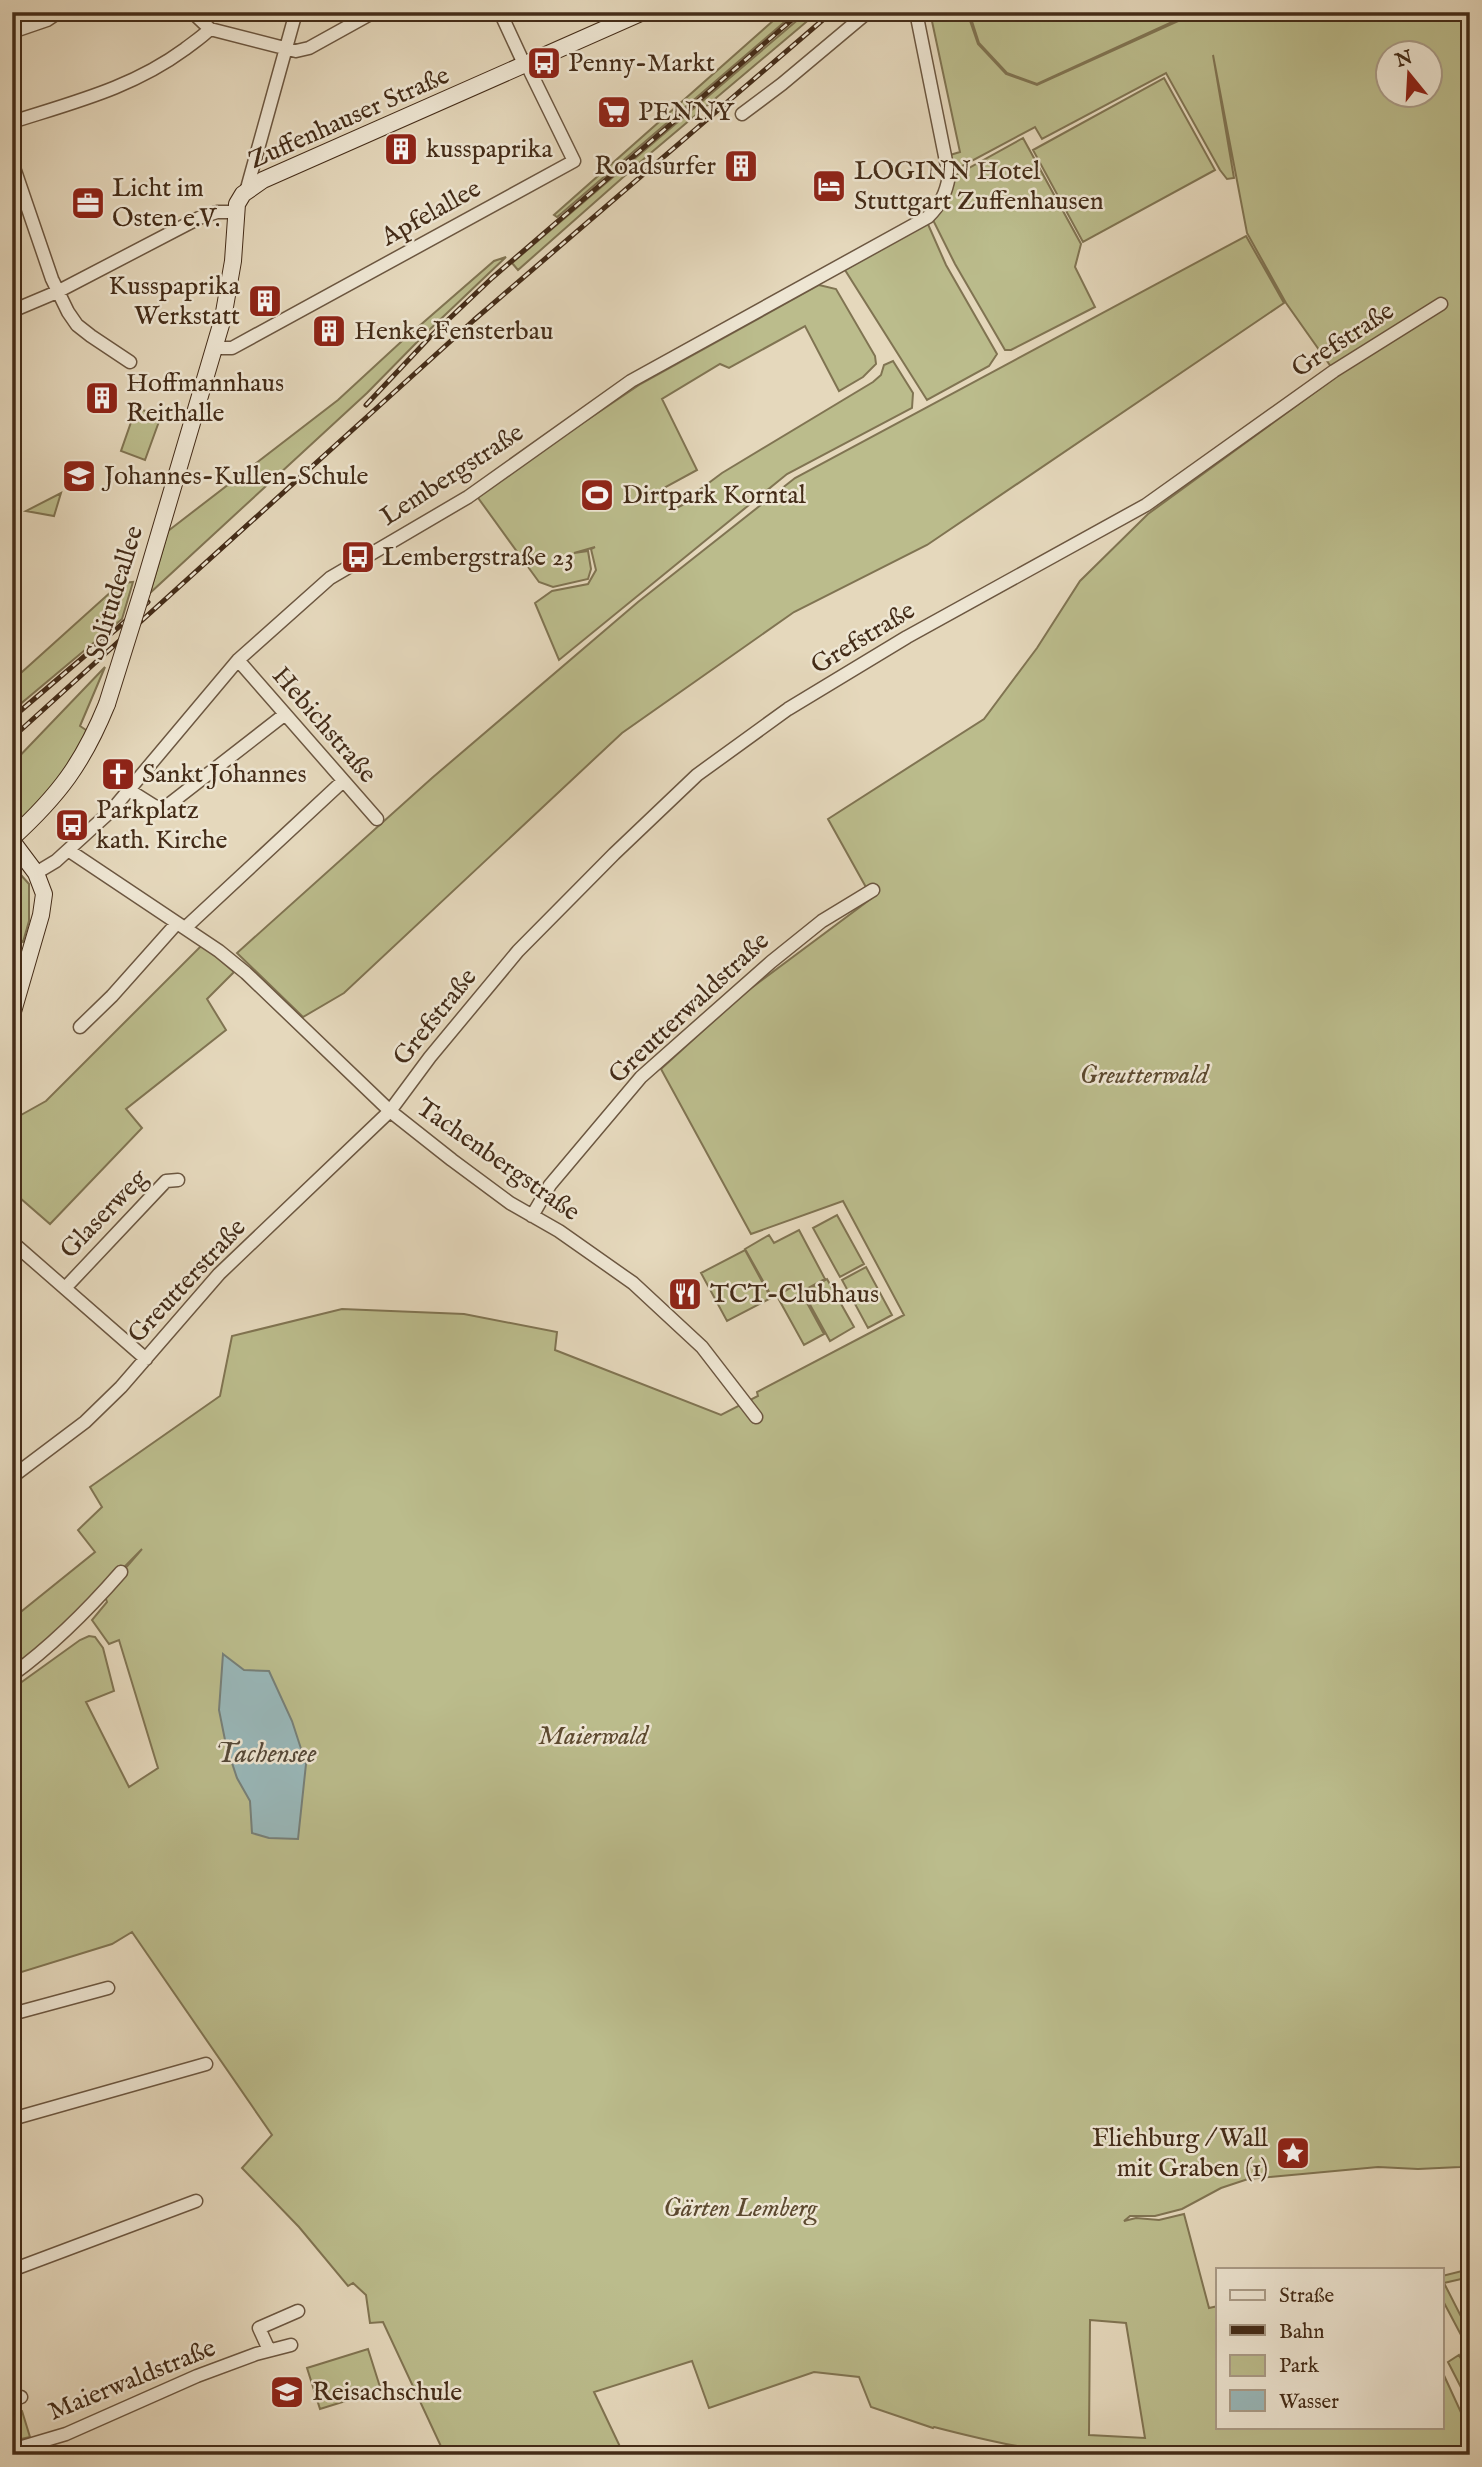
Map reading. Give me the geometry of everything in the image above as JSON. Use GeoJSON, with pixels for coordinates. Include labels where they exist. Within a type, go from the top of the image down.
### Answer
{"type":"FeatureCollection","features":[{"type":"Feature","properties":{"kind":"main road","name":"Zuffenhauser Straße"},"geometry":{"type":"LineString","coordinates":[[236,212],[240,199],[263,180],[643,12]]}},
{"type":"Feature","properties":{"kind":"main road","name":"Solitudeallee"},"geometry":{"type":"LineString","coordinates":[[12,1015],[41,915],[44,894],[36,873],[12,839],[51,802],[72,774],[97,729],[107,704],[215,348],[229,291],[236,212]]}},
{"type":"Feature","properties":{"kind":"street"},"geometry":{"type":"LineString","coordinates":[[12,32],[47,20],[59,12]]}},
{"type":"Feature","properties":{"kind":"street"},"geometry":{"type":"LineString","coordinates":[[192,12],[210,29],[296,51],[309,48],[374,12]]}},
{"type":"Feature","properties":{"kind":"street"},"geometry":{"type":"LineString","coordinates":[[246,192],[296,12]]}},
{"type":"Feature","properties":{"kind":"street"},"geometry":{"type":"LineString","coordinates":[[500,12],[526,65]]}},
{"type":"Feature","properties":{"kind":"street"},"geometry":{"type":"LineString","coordinates":[[742,114],[868,12]]}},
{"type":"Feature","properties":{"kind":"street","name":"Lembergstraße"},"geometry":{"type":"LineString","coordinates":[[36,873],[68,850],[112,810],[238,660],[298,605],[347,567],[471,495],[631,381],[928,216],[940,205],[949,176],[916,12]]}},
{"type":"Feature","properties":{"kind":"street"},"geometry":{"type":"LineString","coordinates":[[12,122],[134,81],[165,64],[202,38],[210,29]]}},
{"type":"Feature","properties":{"kind":"street","name":"Apfelallee"},"geometry":{"type":"LineString","coordinates":[[215,348],[232,348],[573,161],[526,65]]}},
{"type":"Feature","properties":{"kind":"street"},"geometry":{"type":"LineString","coordinates":[[12,162],[57,292],[77,325],[116,355],[130,362]]}},
{"type":"Feature","properties":{"kind":"street"},"geometry":{"type":"LineString","coordinates":[[12,311],[57,292],[199,218],[217,212],[236,212]]}},
{"type":"Feature","properties":{"kind":"street","name":"Grefstraße"},"geometry":{"type":"LineString","coordinates":[[390,1111],[430,1057],[518,951],[697,775],[788,709],[907,637],[1146,505],[1334,371],[1441,304]]}},
{"type":"Feature","properties":{"kind":"street","name":"Hebichstraße"},"geometry":{"type":"LineString","coordinates":[[238,660],[376,819]]}},
{"type":"Feature","properties":{"kind":"street"},"geometry":{"type":"LineString","coordinates":[[130,790],[156,807],[167,806],[284,715]]}},
{"type":"Feature","properties":{"kind":"street"},"geometry":{"type":"LineString","coordinates":[[80,1027],[181,926],[342,782]]}},
{"type":"Feature","properties":{"kind":"street","name":"Tachenbergstraße"},"geometry":{"type":"LineString","coordinates":[[68,850],[246,973],[390,1111],[482,1182],[633,1283],[702,1347],[756,1417]]}},
{"type":"Feature","properties":{"kind":"street","name":"Greutterwaldstraße"},"geometry":{"type":"LineString","coordinates":[[533,1216],[550,1185],[641,1077],[771,962],[822,921],[873,890]]}},
{"type":"Feature","properties":{"kind":"street","name":"Greutterstraße"},"geometry":{"type":"LineString","coordinates":[[12,1477],[85,1422],[146,1359],[219,1274],[390,1111]]}},
{"type":"Feature","properties":{"kind":"street","name":"Glaserweg"},"geometry":{"type":"LineString","coordinates":[[66,1287],[166,1181],[178,1180]]}},
{"type":"Feature","properties":{"kind":"street"},"geometry":{"type":"LineString","coordinates":[[12,1242],[146,1359]]}},
{"type":"Feature","properties":{"kind":"street"},"geometry":{"type":"LineString","coordinates":[[12,1675],[40,1655],[85,1613],[121,1573]]}},
{"type":"Feature","properties":{"kind":"street"},"geometry":{"type":"LineString","coordinates":[[12,2014],[108,1988]]}},
{"type":"Feature","properties":{"kind":"street"},"geometry":{"type":"LineString","coordinates":[[12,2119],[206,2064]]}},
{"type":"Feature","properties":{"kind":"street"},"geometry":{"type":"LineString","coordinates":[[12,2270],[196,2201]]}},
{"type":"Feature","properties":{"kind":"street"},"geometry":{"type":"LineString","coordinates":[[269,2350],[259,2328],[298,2311]]}},
{"type":"Feature","properties":{"kind":"street","name":"Maierwaldstraße"},"geometry":{"type":"LineString","coordinates":[[12,2450],[66,2434],[197,2376],[269,2350],[291,2345]]}},
{"type":"Feature","properties":{"kind":"green space"},"geometry":{"type":"Polygon","coordinates":[[[783,12],[796,12],[562,213],[557,217],[554,215],[783,12]]]}},
{"type":"Feature","properties":{"kind":"green space"},"geometry":{"type":"Polygon","coordinates":[[[807,12],[818,12],[646,157],[518,270],[512,263],[807,12]]]}},
{"type":"Feature","properties":{"kind":"green space","name":"Greutterwald"},"geometry":{"type":"Polygon","coordinates":[[[930,12],[967,12],[978,44],[1006,74],[1037,85],[1198,12],[1470,12],[1470,2164],[1418,2169],[1378,2167],[1248,2179],[1221,2188],[1182,2209],[1155,2216],[1130,2216],[1124,2221],[1136,2218],[1159,2220],[1184,2214],[1209,2308],[1216,2306],[1216,2428],[1444,2428],[1444,2375],[1470,2432],[1470,2455],[1096,2455],[1055,2452],[933,2428],[871,2407],[859,2377],[814,2372],[709,2408],[692,2361],[594,2392],[624,2455],[445,2455],[383,2322],[370,2323],[366,2295],[353,2283],[348,2286],[299,2227],[242,2168],[272,2135],[132,1932],[112,1944],[12,1975],[12,1689],[80,1640],[89,1636],[95,1637],[103,1648],[114,1691],[86,1702],[129,1787],[158,1768],[119,1640],[109,1644],[92,1620],[107,1602],[104,1593],[142,1549],[84,1608],[14,1668],[12,1619],[95,1552],[78,1530],[102,1507],[90,1487],[220,1396],[232,1336],[342,1309],[464,1314],[557,1332],[555,1350],[721,1415],[758,1396],[757,1392],[904,1315],[843,1201],[751,1234],[661,1069],[742,995],[872,898],[828,819],[984,719],[1037,648],[1080,581],[1148,514],[1340,374],[1334,371],[1286,303],[1247,233],[1213,55],[1234,178],[1227,179],[1220,170],[1166,73],[1042,139],[1035,127],[953,171],[950,155],[960,152],[930,12]],[[1090,2320],[1089,2435],[1145,2438],[1126,2323],[1090,2320]]]}},
{"type":"Feature","properties":{"kind":"green space"},"geometry":{"type":"Polygon","coordinates":[[[969,12],[1194,12],[1037,84],[1007,73],[979,43],[969,12]]]}},
{"type":"Feature","properties":{"kind":"green space"},"geometry":{"type":"Polygon","coordinates":[[[1164,78],[1215,170],[1083,242],[1033,150],[1164,78]]]}},
{"type":"Feature","properties":{"kind":"green space"},"geometry":{"type":"Polygon","coordinates":[[[1023,138],[1081,244],[1075,267],[1095,307],[1011,350],[1005,350],[955,264],[932,218],[951,178],[1023,138]]]}},
{"type":"Feature","properties":{"kind":"green space"},"geometry":{"type":"Polygon","coordinates":[[[927,222],[946,265],[997,354],[989,366],[927,400],[845,270],[927,222]]]}},
{"type":"Feature","properties":{"kind":"green space"},"geometry":{"type":"Polygon","coordinates":[[[1246,236],[1284,303],[927,545],[794,612],[622,733],[344,993],[303,1017],[237,953],[432,778],[638,602],[795,478],[1246,236]]]}},
{"type":"Feature","properties":{"kind":"green space"},"geometry":{"type":"Polygon","coordinates":[[[506,257],[367,393],[150,593],[168,531],[338,400],[494,261],[506,257]]]}},
{"type":"Feature","properties":{"kind":"green space"},"geometry":{"type":"Polygon","coordinates":[[[819,285],[836,289],[875,356],[876,364],[863,377],[839,391],[805,326],[729,368],[720,364],[662,399],[697,470],[660,490],[673,510],[692,500],[698,491],[722,473],[873,382],[881,375],[884,365],[893,361],[913,393],[912,408],[787,474],[559,660],[535,603],[552,591],[588,584],[596,570],[591,549],[595,547],[574,553],[588,551],[591,569],[588,579],[553,587],[539,582],[476,495],[639,385],[819,285]]]}},
{"type":"Feature","properties":{"kind":"green space"},"geometry":{"type":"Polygon","coordinates":[[[136,408],[161,416],[145,460],[121,451],[136,408]]]}},
{"type":"Feature","properties":{"kind":"green space"},"geometry":{"type":"Polygon","coordinates":[[[61,493],[54,516],[26,511],[61,493]]]}},
{"type":"Feature","properties":{"kind":"green space"},"geometry":{"type":"Polygon","coordinates":[[[133,582],[122,619],[12,711],[12,681],[113,590],[123,583],[133,582]]]}},
{"type":"Feature","properties":{"kind":"green space"},"geometry":{"type":"Polygon","coordinates":[[[105,667],[80,726],[89,732],[51,791],[12,827],[12,764],[105,667]]]}},
{"type":"Feature","properties":{"kind":"green space"},"geometry":{"type":"Polygon","coordinates":[[[12,865],[29,884],[29,921],[23,942],[12,937],[12,929],[18,929],[20,898],[18,887],[12,882],[12,865]]]}},
{"type":"Feature","properties":{"kind":"green space"},"geometry":{"type":"Polygon","coordinates":[[[202,945],[234,972],[207,999],[226,1030],[126,1109],[142,1128],[50,1224],[12,1191],[12,1160],[18,1160],[21,1115],[46,1101],[202,945]]]}},
{"type":"Feature","properties":{"kind":"green space"},"geometry":{"type":"Polygon","coordinates":[[[837,1215],[864,1264],[840,1277],[813,1228],[837,1215]]]}},
{"type":"Feature","properties":{"kind":"green space"},"geometry":{"type":"Polygon","coordinates":[[[799,1230],[825,1279],[801,1292],[824,1334],[804,1345],[777,1296],[797,1284],[772,1297],[745,1249],[769,1235],[774,1243],[799,1230]]]}},
{"type":"Feature","properties":{"kind":"green space"},"geometry":{"type":"Polygon","coordinates":[[[745,1250],[771,1298],[727,1321],[701,1273],[745,1250]]]}},
{"type":"Feature","properties":{"kind":"green space"},"geometry":{"type":"Polygon","coordinates":[[[866,1267],[892,1315],[868,1328],[842,1280],[866,1267]]]}},
{"type":"Feature","properties":{"kind":"green space"},"geometry":{"type":"Polygon","coordinates":[[[827,1279],[854,1327],[830,1341],[803,1292],[827,1279]]]}},
{"type":"Feature","properties":{"kind":"green space"},"geometry":{"type":"Polygon","coordinates":[[[1470,2269],[1470,2277],[1444,2283],[1444,2276],[1470,2269]]]}},
{"type":"Feature","properties":{"kind":"green space"},"geometry":{"type":"Polygon","coordinates":[[[1444,2283],[1470,2334],[1470,2352],[1444,2303],[1444,2283]]]}},
{"type":"Feature","properties":{"kind":"green space"},"geometry":{"type":"Polygon","coordinates":[[[368,2349],[381,2390],[320,2409],[307,2368],[368,2349]]]}},
{"type":"Feature","properties":{"kind":"green space"},"geometry":{"type":"Polygon","coordinates":[[[1459,2355],[1470,2375],[1470,2405],[1448,2362],[1459,2355]]]}},
{"type":"Feature","properties":{"kind":"green space"},"geometry":{"type":"Polygon","coordinates":[[[12,2407],[22,2411],[30,2437],[12,2441],[12,2407]]]}},
{"type":"Feature","properties":{"kind":"water","name":"Tachensee"},"geometry":{"type":"Polygon","coordinates":[[[223,1654],[244,1670],[269,1671],[292,1721],[306,1764],[298,1839],[269,1838],[252,1833],[250,1801],[237,1778],[226,1745],[219,1710],[223,1654]]]}},
{"type":"Feature","properties":{"kind":"railway"},"geometry":{"type":"LineString","coordinates":[[366,405],[430,337],[492,278],[801,12]]}},
{"type":"Feature","properties":{"kind":"railway"},"geometry":{"type":"LineString","coordinates":[[12,738],[474,320],[832,12]]}},
{"type":"Feature","properties":{"kind":"railway"},"geometry":{"type":"LineString","coordinates":[[12,718],[148,602]]}},
{"type":"Feature","properties":{"kind":"place","name":"Penny-Markt"},"geometry":{"type":"Point","coordinates":[544,63]}},
{"type":"Feature","properties":{"kind":"place","name":"PENNY"},"geometry":{"type":"Point","coordinates":[614,112]}},
{"type":"Feature","properties":{"kind":"place","name":"kusspaprika"},"geometry":{"type":"Point","coordinates":[401,149]}},
{"type":"Feature","properties":{"kind":"place","name":"Roadsurfer"},"geometry":{"type":"Point","coordinates":[741,166]}},
{"type":"Feature","properties":{"kind":"place","name":"LOGINN Hotel Stuttgart Zuffenhausen"},"geometry":{"type":"Point","coordinates":[829,186]}},
{"type":"Feature","properties":{"kind":"place","name":"Licht im Osten e.V."},"geometry":{"type":"Point","coordinates":[88,203]}},
{"type":"Feature","properties":{"kind":"place","name":"Kusspaprika Werkstatt"},"geometry":{"type":"Point","coordinates":[265,301]}},
{"type":"Feature","properties":{"kind":"place","name":"Henke Fensterbau"},"geometry":{"type":"Point","coordinates":[329,331]}},
{"type":"Feature","properties":{"kind":"place","name":"Hoffmannhaus Reithalle"},"geometry":{"type":"Point","coordinates":[102,398]}},
{"type":"Feature","properties":{"kind":"place","name":"Johannes-Kullen-Schule"},"geometry":{"type":"Point","coordinates":[79,476]}},
{"type":"Feature","properties":{"kind":"place","name":"Dirtpark Korntal"},"geometry":{"type":"Point","coordinates":[597,495]}},
{"type":"Feature","properties":{"kind":"place","name":"Lembergstraße 23"},"geometry":{"type":"Point","coordinates":[358,557]}},
{"type":"Feature","properties":{"kind":"place","name":"Sankt Johannes"},"geometry":{"type":"Point","coordinates":[118,774]}},
{"type":"Feature","properties":{"kind":"place","name":"Parkplatz kath. Kirche"},"geometry":{"type":"Point","coordinates":[72,825]}},
{"type":"Feature","properties":{"kind":"place","name":"TCT-Clubhaus"},"geometry":{"type":"Point","coordinates":[685,1294]}},
{"type":"Feature","properties":{"kind":"place","name":"Fliehburg / Wall mit Graben (1)"},"geometry":{"type":"Point","coordinates":[1293,2153]}},
{"type":"Feature","properties":{"kind":"place","name":"Reisachschule"},"geometry":{"type":"Point","coordinates":[287,2392]}},
{"type":"Feature","properties":{"kind":"park label","name":"Maierwald"},"geometry":{"type":"Point","coordinates":[593,1736]}},
{"type":"Feature","properties":{"kind":"park label","name":"Gärten Lemberg"},"geometry":{"type":"Point","coordinates":[740,2208]}}]}
